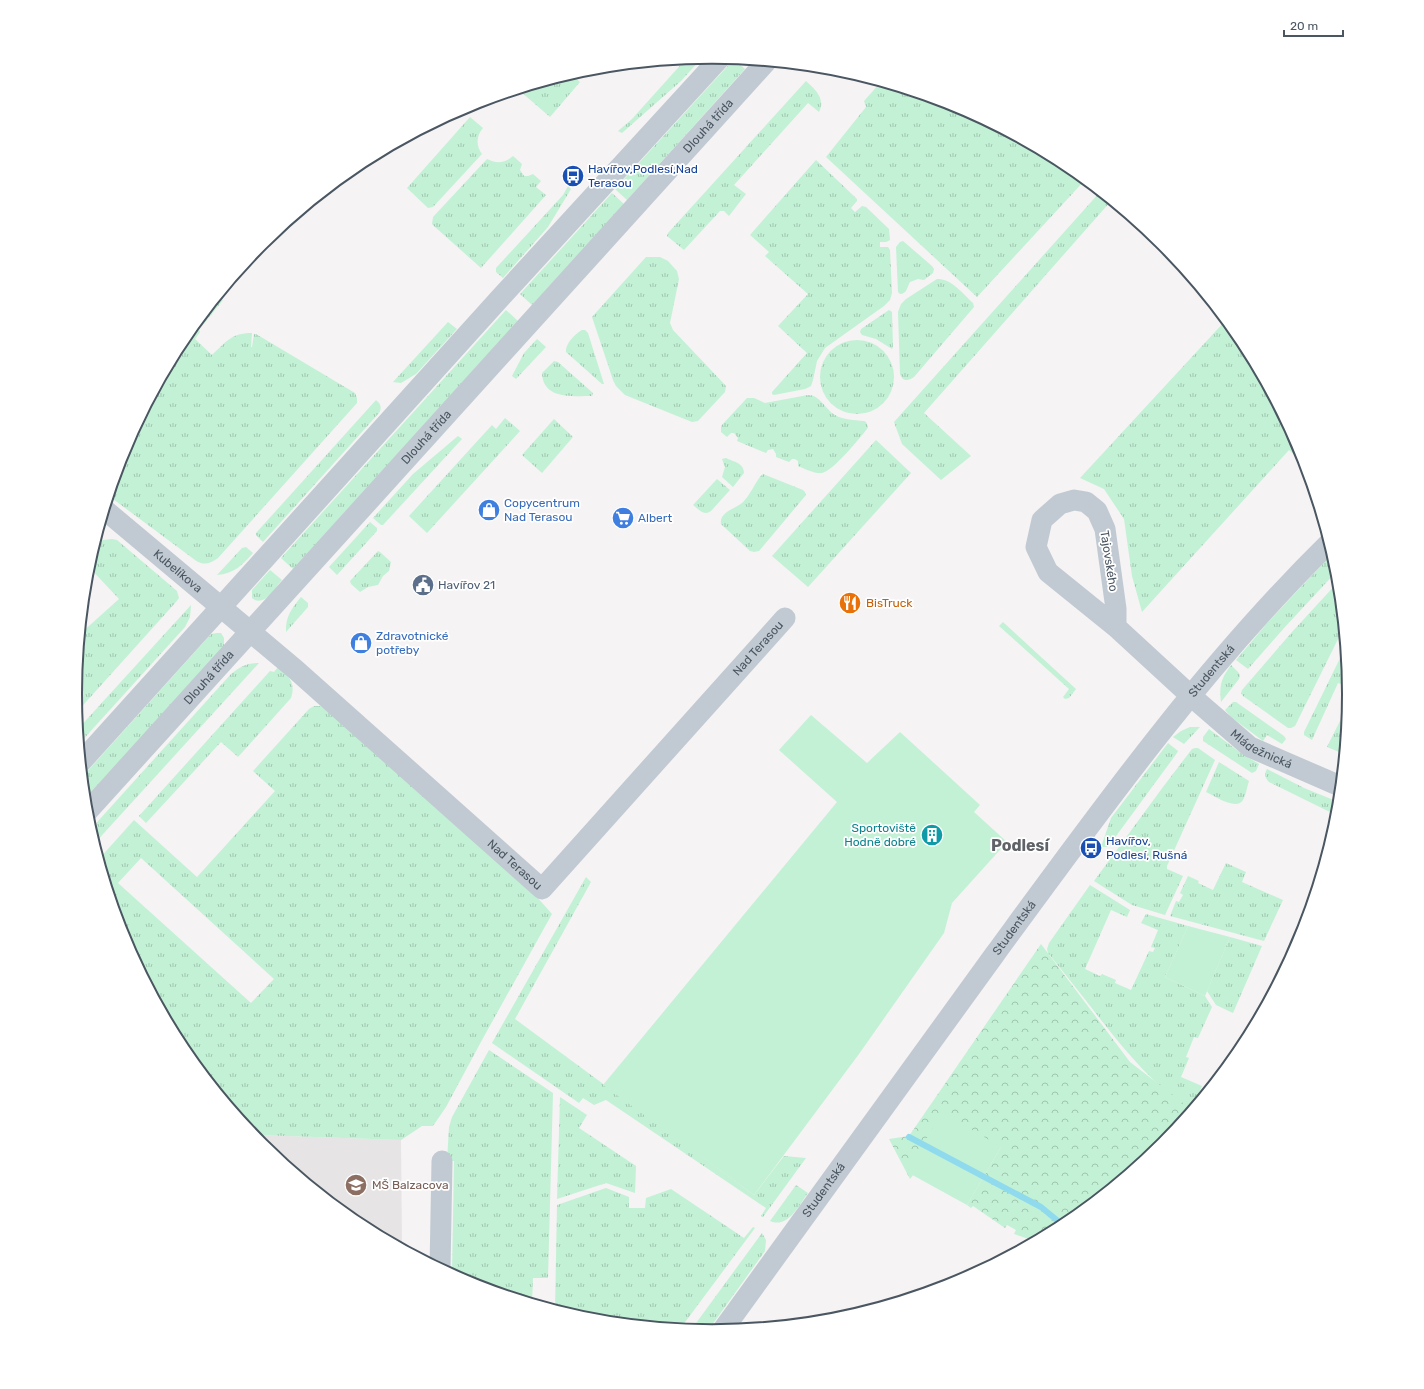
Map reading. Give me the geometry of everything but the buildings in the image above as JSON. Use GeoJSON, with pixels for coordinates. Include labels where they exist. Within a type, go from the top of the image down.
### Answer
{"type":"FeatureCollection","features":[{"type":"Feature","properties":{"kind":"street"},"geometry":{"type":"LineString","coordinates":[[85,757],[502,296],[714,64]]}},
{"type":"Feature","properties":{"kind":"street","name":"Dlouhá třída"},"geometry":{"type":"LineString","coordinates":[[92,806],[762,66]]}},
{"type":"Feature","properties":{"kind":"street","name":"Tajovského"},"geometry":{"type":"LineString","coordinates":[[1116,628],[1116,610],[1105,530],[1097,511],[1086,502],[1074,500],[1060,504],[1042,520],[1036,547],[1048,572],[1116,628],[1191,696]]}},
{"type":"Feature","properties":{"kind":"street","name":"Kubelíkova"},"geometry":{"type":"LineString","coordinates":[[109,513],[250,632]]}},
{"type":"Feature","properties":{"kind":"street","name":"Studentská"},"geometry":{"type":"LineString","coordinates":[[727,1325],[1079,838],[1191,696],[1251,627],[1325,548]]}},
{"type":"Feature","properties":{"kind":"street","name":"Nad Terasou"},"geometry":{"type":"LineString","coordinates":[[250,632],[296,670],[542,889],[785,618]]}},
{"type":"Feature","properties":{"kind":"street","name":"Mládežnická"},"geometry":{"type":"LineString","coordinates":[[1191,696],[1250,747],[1336,784]]}},
{"type":"Feature","properties":{"kind":"street"},"geometry":{"type":"LineString","coordinates":[[440,1263],[442,1161]]}},
{"type":"Feature","properties":{"kind":"shaded area","name":"MŠ Balzacova"},"geometry":{"type":"Polygon","coordinates":[[[261,1135],[401,1140],[402,1244],[362,1219],[328,1195],[296,1169],[261,1135]]]}},
{"type":"Feature","properties":{"kind":"green space"},"geometry":{"type":"Polygon","coordinates":[[[696,64],[681,81],[622,133],[618,131],[632,119],[681,65],[696,64]]]}},
{"type":"Feature","properties":{"kind":"green space"},"geometry":{"type":"Polygon","coordinates":[[[729,64],[740,65],[745,69],[627,200],[615,189],[729,64]]]}},
{"type":"Feature","properties":{"kind":"green space"},"geometry":{"type":"Polygon","coordinates":[[[576,79],[580,82],[550,117],[522,93],[576,79]]]}},
{"type":"Feature","properties":{"kind":"green space"},"geometry":{"type":"Polygon","coordinates":[[[806,81],[816,91],[820,99],[821,107],[819,112],[808,103],[734,185],[746,194],[729,216],[724,211],[720,211],[684,250],[667,236],[668,233],[806,81]]]}},
{"type":"Feature","properties":{"kind":"green space"},"geometry":{"type":"Polygon","coordinates":[[[878,86],[915,97],[991,129],[1027,148],[1082,184],[977,297],[826,157],[866,107],[864,101],[878,86]]]}},
{"type":"Feature","properties":{"kind":"green space"},"geometry":{"type":"Polygon","coordinates":[[[470,117],[483,128],[478,138],[479,148],[482,154],[433,207],[428,208],[407,188],[470,117]]]}},
{"type":"Feature","properties":{"kind":"green space"},"geometry":{"type":"Polygon","coordinates":[[[513,156],[522,164],[520,170],[524,176],[533,174],[541,181],[536,187],[546,195],[481,268],[432,224],[433,217],[487,159],[494,162],[501,162],[513,156]]]}},
{"type":"Feature","properties":{"kind":"green space"},"geometry":{"type":"Polygon","coordinates":[[[816,160],[857,199],[851,208],[855,212],[862,206],[866,207],[889,229],[890,240],[880,242],[880,247],[888,247],[890,250],[892,293],[890,300],[884,306],[825,348],[817,361],[811,386],[805,389],[774,395],[772,392],[807,353],[778,326],[808,294],[765,256],[769,252],[750,235],[816,160]]]}},
{"type":"Feature","properties":{"kind":"green space"},"geometry":{"type":"Polygon","coordinates":[[[568,186],[571,189],[548,227],[503,278],[496,272],[496,268],[563,195],[568,186]]]}},
{"type":"Feature","properties":{"kind":"green space"},"geometry":{"type":"Polygon","coordinates":[[[612,193],[624,204],[532,305],[520,294],[612,193]]]}},
{"type":"Feature","properties":{"kind":"green space"},"geometry":{"type":"Polygon","coordinates":[[[1097,195],[1108,204],[924,413],[971,456],[941,480],[902,444],[894,422],[1097,195]]]}},
{"type":"Feature","properties":{"kind":"green space"},"geometry":{"type":"Polygon","coordinates":[[[903,241],[934,269],[933,273],[924,280],[918,279],[910,282],[905,292],[900,294],[898,292],[896,247],[903,241]]]}},
{"type":"Feature","properties":{"kind":"green space"},"geometry":{"type":"Polygon","coordinates":[[[646,257],[660,257],[668,261],[677,271],[679,279],[670,323],[673,330],[726,386],[725,392],[698,421],[692,422],[625,395],[616,386],[613,380],[592,317],[646,257]]]}},
{"type":"Feature","properties":{"kind":"green space"},"geometry":{"type":"Polygon","coordinates":[[[937,279],[947,281],[956,287],[973,303],[974,307],[914,377],[904,380],[900,374],[898,312],[901,304],[906,299],[937,279]]]}},
{"type":"Feature","properties":{"kind":"green space"},"geometry":{"type":"Polygon","coordinates":[[[222,299],[223,300],[199,330],[200,332],[195,339],[212,355],[229,339],[245,333],[252,333],[252,347],[254,334],[256,334],[355,393],[357,403],[218,558],[210,563],[204,564],[195,560],[113,499],[129,453],[166,379],[188,344],[222,299]]]}},
{"type":"Feature","properties":{"kind":"green space"},"geometry":{"type":"Polygon","coordinates":[[[506,310],[518,321],[293,569],[281,558],[506,310]]]}},
{"type":"Feature","properties":{"kind":"green space"},"geometry":{"type":"Polygon","coordinates":[[[889,310],[892,312],[892,349],[876,339],[862,335],[860,332],[861,329],[889,310]]]}},
{"type":"Feature","properties":{"kind":"green space"},"geometry":{"type":"Polygon","coordinates":[[[448,322],[457,329],[416,374],[401,383],[393,382],[448,322]]]}},
{"type":"Feature","properties":{"kind":"green space"},"geometry":{"type":"Polygon","coordinates":[[[1222,325],[1258,379],[1296,456],[1289,450],[1142,612],[1132,576],[1124,519],[1104,489],[1080,478],[1222,325]]]}},
{"type":"Feature","properties":{"kind":"green space"},"geometry":{"type":"Polygon","coordinates":[[[582,330],[585,330],[588,333],[604,384],[602,384],[566,352],[567,346],[571,340],[582,330]]]}},
{"type":"Feature","properties":{"kind":"green space"},"geometry":{"type":"Polygon","coordinates":[[[537,339],[546,347],[516,379],[512,376],[524,353],[537,339]]]}},
{"type":"Feature","properties":{"kind":"green space"},"geometry":{"type":"Polygon","coordinates":[[[857,340],[878,346],[888,356],[894,377],[888,398],[878,408],[857,414],[836,408],[826,398],[820,377],[826,356],[836,346],[857,340]]]}},
{"type":"Feature","properties":{"kind":"green space"},"geometry":{"type":"Polygon","coordinates":[[[554,361],[558,362],[593,393],[592,396],[560,395],[548,388],[544,382],[542,373],[554,361]]]}},
{"type":"Feature","properties":{"kind":"green space"},"geometry":{"type":"Polygon","coordinates":[[[808,395],[816,397],[838,417],[864,421],[868,427],[846,454],[827,471],[822,473],[813,472],[798,466],[798,461],[795,459],[792,459],[789,462],[776,457],[773,449],[768,450],[766,453],[737,441],[738,438],[734,433],[731,433],[727,437],[721,432],[721,426],[747,398],[754,398],[765,403],[808,395]]]}},
{"type":"Feature","properties":{"kind":"green space"},"geometry":{"type":"Polygon","coordinates":[[[376,400],[380,406],[379,413],[263,542],[256,535],[256,533],[376,400]]]}},
{"type":"Feature","properties":{"kind":"green space"},"geometry":{"type":"Polygon","coordinates":[[[505,418],[520,431],[427,533],[409,516],[492,425],[496,429],[505,418]]]}},
{"type":"Feature","properties":{"kind":"green space"},"geometry":{"type":"Polygon","coordinates":[[[554,419],[573,437],[542,473],[522,455],[554,419]]]}},
{"type":"Feature","properties":{"kind":"green space"},"geometry":{"type":"Polygon","coordinates":[[[458,436],[462,439],[383,525],[373,518],[413,474],[458,436]]]}},
{"type":"Feature","properties":{"kind":"green space"},"geometry":{"type":"Polygon","coordinates":[[[876,440],[911,473],[808,587],[772,556],[876,440]]]}},
{"type":"Feature","properties":{"kind":"green space"},"geometry":{"type":"Polygon","coordinates":[[[726,458],[738,463],[744,470],[744,473],[733,487],[722,477],[725,467],[722,459],[726,458]]]}},
{"type":"Feature","properties":{"kind":"green space"},"geometry":{"type":"Polygon","coordinates":[[[763,474],[803,490],[806,495],[759,551],[754,552],[750,551],[721,524],[721,520],[722,516],[728,511],[745,500],[758,479],[763,474]]]}},
{"type":"Feature","properties":{"kind":"green space"},"geometry":{"type":"Polygon","coordinates":[[[717,479],[730,490],[711,511],[704,513],[693,505],[717,479]]]}},
{"type":"Feature","properties":{"kind":"green space"},"geometry":{"type":"Polygon","coordinates":[[[370,522],[377,528],[377,531],[337,575],[329,567],[370,522]]]}},
{"type":"Feature","properties":{"kind":"green space"},"geometry":{"type":"Polygon","coordinates":[[[117,540],[177,591],[179,598],[82,706],[83,653],[85,629],[119,599],[94,572],[101,541],[117,540]]]}},
{"type":"Feature","properties":{"kind":"green space"},"geometry":{"type":"Polygon","coordinates":[[[246,547],[253,553],[245,561],[233,571],[217,575],[242,548],[246,547]]]}},
{"type":"Feature","properties":{"kind":"green space"},"geometry":{"type":"Polygon","coordinates":[[[378,551],[391,562],[389,571],[383,576],[378,585],[368,587],[360,592],[351,584],[350,581],[378,551]]]}},
{"type":"Feature","properties":{"kind":"green space"},"geometry":{"type":"Polygon","coordinates":[[[1327,559],[1331,577],[1248,669],[1236,660],[1269,621],[1327,559]]]}},
{"type":"Feature","properties":{"kind":"green space"},"geometry":{"type":"Polygon","coordinates":[[[270,570],[282,580],[273,592],[265,599],[261,601],[252,598],[252,590],[270,570]]]}},
{"type":"Feature","properties":{"kind":"green space"},"geometry":{"type":"Polygon","coordinates":[[[1333,588],[1339,636],[1295,726],[1288,728],[1243,696],[1241,693],[1292,632],[1333,588]]]}},
{"type":"Feature","properties":{"kind":"green space"},"geometry":{"type":"Polygon","coordinates":[[[301,597],[308,603],[308,607],[286,632],[288,617],[301,597]]]}},
{"type":"Feature","properties":{"kind":"green space"},"geometry":{"type":"Polygon","coordinates":[[[191,605],[190,617],[185,627],[83,739],[83,724],[191,605]]]}},
{"type":"Feature","properties":{"kind":"green space"},"geometry":{"type":"Polygon","coordinates":[[[1003,622],[1076,689],[1069,698],[1065,699],[1063,697],[1069,689],[999,626],[1003,622]]]}},
{"type":"Feature","properties":{"kind":"green space"},"geometry":{"type":"Polygon","coordinates":[[[221,633],[224,638],[224,646],[90,794],[87,772],[211,634],[221,633]]]}},
{"type":"Feature","properties":{"kind":"green space"},"geometry":{"type":"Polygon","coordinates":[[[1341,656],[1342,684],[1338,683],[1312,740],[1304,735],[1304,732],[1341,656]]]}},
{"type":"Feature","properties":{"kind":"green space"},"geometry":{"type":"Polygon","coordinates":[[[259,663],[99,839],[95,824],[231,674],[237,669],[259,663]]]}},
{"type":"Feature","properties":{"kind":"green space"},"geometry":{"type":"Polygon","coordinates":[[[1231,665],[1240,675],[1239,679],[1221,702],[1220,691],[1222,682],[1231,665]]]}},
{"type":"Feature","properties":{"kind":"green space"},"geometry":{"type":"Polygon","coordinates":[[[278,667],[292,684],[293,688],[291,698],[238,757],[221,742],[146,823],[139,816],[270,671],[274,672],[278,667]]]}},
{"type":"Feature","properties":{"kind":"green space"},"geometry":{"type":"Polygon","coordinates":[[[1233,702],[1236,702],[1284,736],[1286,739],[1282,744],[1267,735],[1263,741],[1231,717],[1225,710],[1233,702]]]}},
{"type":"Feature","properties":{"kind":"green space"},"geometry":{"type":"Polygon","coordinates":[[[314,706],[321,706],[529,888],[552,914],[446,1107],[433,1126],[422,1126],[401,1140],[261,1135],[238,1110],[188,1045],[166,1010],[147,973],[129,936],[102,855],[134,820],[197,877],[275,791],[253,771],[309,709],[314,706]],[[141,858],[118,883],[251,1003],[274,979],[141,858]]]}},
{"type":"Feature","properties":{"kind":"green space"},"geometry":{"type":"Polygon","coordinates":[[[811,715],[867,763],[900,732],[980,805],[974,812],[1007,842],[952,903],[944,933],[859,1054],[754,1195],[603,1085],[837,802],[779,750],[811,715]]]}},
{"type":"Feature","properties":{"kind":"green space"},"geometry":{"type":"Polygon","coordinates":[[[1341,718],[1339,752],[1327,747],[1341,718]]]}},
{"type":"Feature","properties":{"kind":"green space"},"geometry":{"type":"Polygon","coordinates":[[[1190,727],[1200,727],[1184,744],[1173,737],[1181,731],[1190,727]]]}},
{"type":"Feature","properties":{"kind":"green space"},"geometry":{"type":"Polygon","coordinates":[[[1209,729],[1241,753],[1259,764],[1256,771],[1252,773],[1203,741],[1203,737],[1209,729]]]}},
{"type":"Feature","properties":{"kind":"green space"},"geometry":{"type":"Polygon","coordinates":[[[1168,743],[1178,751],[1177,753],[1108,847],[1101,847],[1111,818],[1168,743]]]}},
{"type":"Feature","properties":{"kind":"green space"},"geometry":{"type":"Polygon","coordinates":[[[1198,748],[1215,760],[1167,866],[1167,869],[1183,876],[1165,915],[1132,905],[1094,881],[1163,787],[1192,749],[1198,748]]]}},
{"type":"Feature","properties":{"kind":"green space"},"geometry":{"type":"Polygon","coordinates":[[[1219,762],[1249,781],[1244,798],[1240,803],[1236,804],[1225,802],[1206,792],[1219,762]]]}},
{"type":"Feature","properties":{"kind":"green space"},"geometry":{"type":"Polygon","coordinates":[[[1267,769],[1304,788],[1333,800],[1331,813],[1269,782],[1265,776],[1267,769]]]}},
{"type":"Feature","properties":{"kind":"green space"},"geometry":{"type":"Polygon","coordinates":[[[1226,863],[1246,872],[1242,882],[1283,900],[1264,941],[1170,916],[1176,901],[1179,902],[1183,895],[1180,893],[1188,876],[1199,881],[1198,883],[1213,890],[1226,863]]]}},
{"type":"Feature","properties":{"kind":"green space"},"geometry":{"type":"Polygon","coordinates":[[[586,877],[591,882],[515,1019],[754,1195],[784,1156],[806,1158],[763,1217],[761,1216],[766,1208],[606,1100],[594,1105],[583,1098],[579,1103],[492,1043],[586,877]]]}},
{"type":"Feature","properties":{"kind":"green space"},"geometry":{"type":"Polygon","coordinates":[[[1090,885],[1130,910],[1127,917],[1111,910],[1085,969],[1100,976],[1102,974],[1116,980],[1115,983],[1131,990],[1149,951],[1153,952],[1155,948],[1151,947],[1158,930],[1141,923],[1146,914],[1188,926],[1165,977],[1205,996],[1212,1007],[1198,1038],[1194,1037],[1186,1057],[1189,1058],[1181,1077],[1202,1086],[1198,1095],[1188,1107],[1154,1080],[1111,1033],[1048,953],[1047,949],[1049,943],[1090,885]]]}},
{"type":"Feature","properties":{"kind":"green space"},"geometry":{"type":"Polygon","coordinates":[[[1188,926],[1230,937],[1205,996],[1165,977],[1188,926]]]}},
{"type":"Feature","properties":{"kind":"green space"},"geometry":{"type":"Polygon","coordinates":[[[1230,937],[1262,946],[1233,1013],[1216,1005],[1207,991],[1230,937]]]}},
{"type":"Feature","properties":{"kind":"green space"},"geometry":{"type":"Polygon","coordinates":[[[1041,944],[1130,1062],[1188,1107],[1158,1140],[1128,1169],[1096,1195],[1030,1239],[1014,1234],[1016,1230],[1007,1225],[1005,1228],[973,1206],[971,1208],[967,1205],[1001,1147],[908,1172],[914,1174],[910,1179],[889,1139],[909,1136],[1041,944]]]}},
{"type":"Feature","properties":{"kind":"green space"},"geometry":{"type":"Polygon","coordinates":[[[489,1050],[553,1093],[548,1278],[533,1278],[532,1299],[509,1292],[452,1269],[454,1161],[447,1161],[449,1127],[452,1117],[489,1050]]]}},
{"type":"Feature","properties":{"kind":"green space"},"geometry":{"type":"Polygon","coordinates":[[[560,1097],[587,1115],[579,1128],[636,1166],[635,1193],[606,1183],[557,1199],[560,1097]]]}},
{"type":"Feature","properties":{"kind":"green space"},"geometry":{"type":"Polygon","coordinates":[[[942,1112],[1001,1147],[967,1205],[907,1172],[942,1112]]]}},
{"type":"Feature","properties":{"kind":"green space"},"geometry":{"type":"Polygon","coordinates":[[[796,1185],[808,1193],[797,1209],[788,1219],[782,1222],[776,1223],[770,1221],[796,1185]]]}},
{"type":"Feature","properties":{"kind":"green space"},"geometry":{"type":"Polygon","coordinates":[[[606,1188],[629,1197],[629,1208],[645,1208],[646,1198],[671,1189],[744,1238],[753,1227],[755,1228],[683,1324],[630,1320],[555,1305],[557,1205],[606,1188]]]}},
{"type":"Feature","properties":{"kind":"green space"},"geometry":{"type":"Polygon","coordinates":[[[762,1233],[766,1240],[765,1251],[712,1325],[695,1325],[762,1233]]]}},
{"type":"Feature","properties":{"kind":"waterway"},"geometry":{"type":"LineString","coordinates":[[909,1137],[1041,1207],[1058,1221]]}},
{"type":"Feature","properties":{"kind":"place","name":"Havířov,Podlesí,Nad Terasou"},"geometry":{"type":"Point","coordinates":[573,176]}},
{"type":"Feature","properties":{"kind":"place","name":"Copycentrum Nad Terasou"},"geometry":{"type":"Point","coordinates":[489,510]}},
{"type":"Feature","properties":{"kind":"place","name":"Albert"},"geometry":{"type":"Point","coordinates":[623,518]}},
{"type":"Feature","properties":{"kind":"place","name":"Havířov 21"},"geometry":{"type":"Point","coordinates":[423,585]}},
{"type":"Feature","properties":{"kind":"place","name":"BisTruck"},"geometry":{"type":"Point","coordinates":[850,603]}},
{"type":"Feature","properties":{"kind":"place","name":"Zdravotnické potřeby"},"geometry":{"type":"Point","coordinates":[361,643]}},
{"type":"Feature","properties":{"kind":"place","name":"Sportoviště Hodně dobré"},"geometry":{"type":"Point","coordinates":[932,835]}},
{"type":"Feature","properties":{"kind":"place","name":"Havířov, Podlesí, Rušná"},"geometry":{"type":"Point","coordinates":[1091,848]}},
{"type":"Feature","properties":{"kind":"place","name":"MŠ Balzacova"},"geometry":{"type":"Point","coordinates":[356,1185]}},
{"type":"Feature","properties":{"kind":"district","name":"Podlesí"},"geometry":{"type":"Point","coordinates":[1020,845]}}]}
